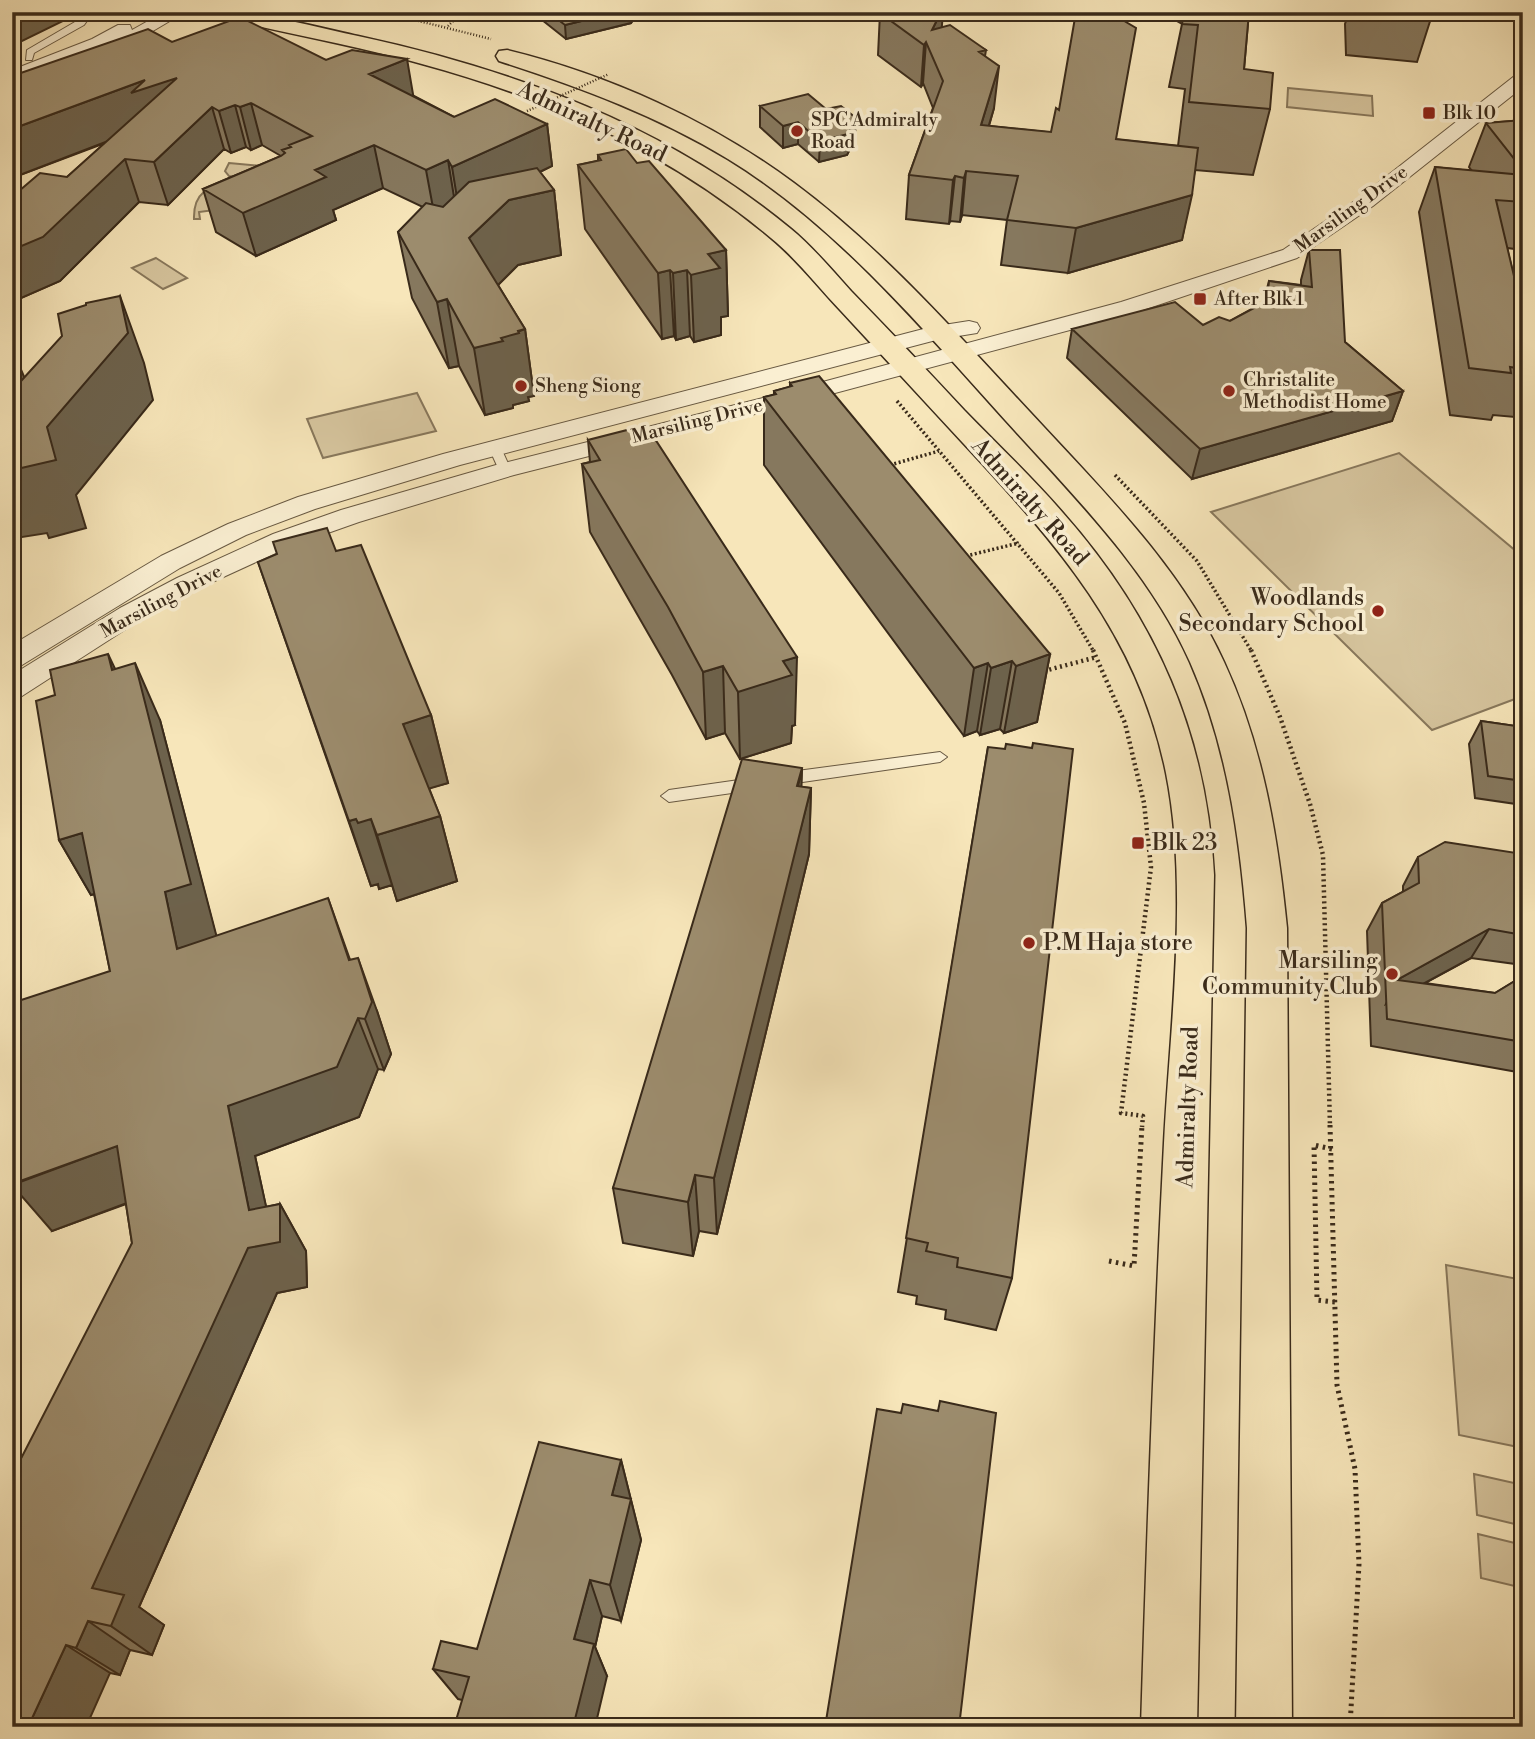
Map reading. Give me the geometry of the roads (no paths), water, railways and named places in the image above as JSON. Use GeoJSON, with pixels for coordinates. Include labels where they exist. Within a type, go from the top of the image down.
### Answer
{"type":"FeatureCollection","features":[{"type":"Feature","properties":{"kind":"main road","name":"Admiralty Road"},"geometry":{"type":"LineString","coordinates":[[220,12],[452,66],[502,81],[615,127],[660,150],[742,201],[786,237],[1080,553],[1131,634],[1165,707],[1184,772],[1195,844],[1195,934],[1175,1429],[1168,1727]]}},
{"type":"Feature","properties":{"kind":"main road","name":"Admiralty Road"},"geometry":{"type":"LineString","coordinates":[[487,50],[606,90],[692,128],[815,211],[949,342],[1094,499],[1144,559],[1190,625],[1217,685],[1240,750],[1263,863],[1268,955],[1264,1727]]}},
{"type":"Feature","properties":{"kind":"street"},"geometry":{"type":"LineString","coordinates":[[12,76],[32,59],[98,43],[156,12]]}},
{"type":"Feature","properties":{"kind":"street"},"geometry":{"type":"LineString","coordinates":[[12,92],[69,69],[177,12]]}},
{"type":"Feature","properties":{"kind":"street","name":"Marsiling Drive"},"geometry":{"type":"LineString","coordinates":[[949,342],[993,324],[1196,274],[1269,245],[1310,222],[1400,159],[1523,64]]}},
{"type":"Feature","properties":{"kind":"street","name":"Marsiling Drive"},"geometry":{"type":"LineString","coordinates":[[12,658],[106,597],[214,541],[270,516],[346,490],[500,459],[949,342],[1129,307],[1290,254],[1366,202],[1523,78]]}},
{"type":"Feature","properties":{"kind":"street","name":"Marsiling Drive"},"geometry":{"type":"LineString","coordinates":[[12,689],[130,614],[269,545],[500,459]]}},
{"type":"Feature","properties":{"kind":"lane"},"geometry":{"type":"LineString","coordinates":[[69,69],[32,59],[30,52],[82,23],[85,18],[72,12]]}},
{"type":"Feature","properties":{"kind":"lane"},"geometry":{"type":"LineString","coordinates":[[669,796],[940,757]]}},
{"type":"Feature","properties":{"kind":"place","name":"Blk 10"},"geometry":{"type":"Point","coordinates":[1429,113]}},
{"type":"Feature","properties":{"kind":"place","name":"SPC Admiralty Road"},"geometry":{"type":"Point","coordinates":[797,131]}},
{"type":"Feature","properties":{"kind":"place","name":"After Blk 1"},"geometry":{"type":"Point","coordinates":[1200,299]}},
{"type":"Feature","properties":{"kind":"place","name":"Sheng Siong"},"geometry":{"type":"Point","coordinates":[521,386]}},
{"type":"Feature","properties":{"kind":"place","name":"Christalite Methodist Home"},"geometry":{"type":"Point","coordinates":[1229,391]}},
{"type":"Feature","properties":{"kind":"place","name":"Woodlands Secondary School"},"geometry":{"type":"Point","coordinates":[1378,611]}},
{"type":"Feature","properties":{"kind":"place","name":"Blk 23"},"geometry":{"type":"Point","coordinates":[1138,843]}},
{"type":"Feature","properties":{"kind":"place","name":"P.M Haja store"},"geometry":{"type":"Point","coordinates":[1029,943]}},
{"type":"Feature","properties":{"kind":"place","name":"Marsiling Community Club"},"geometry":{"type":"Point","coordinates":[1392,974]}}]}
